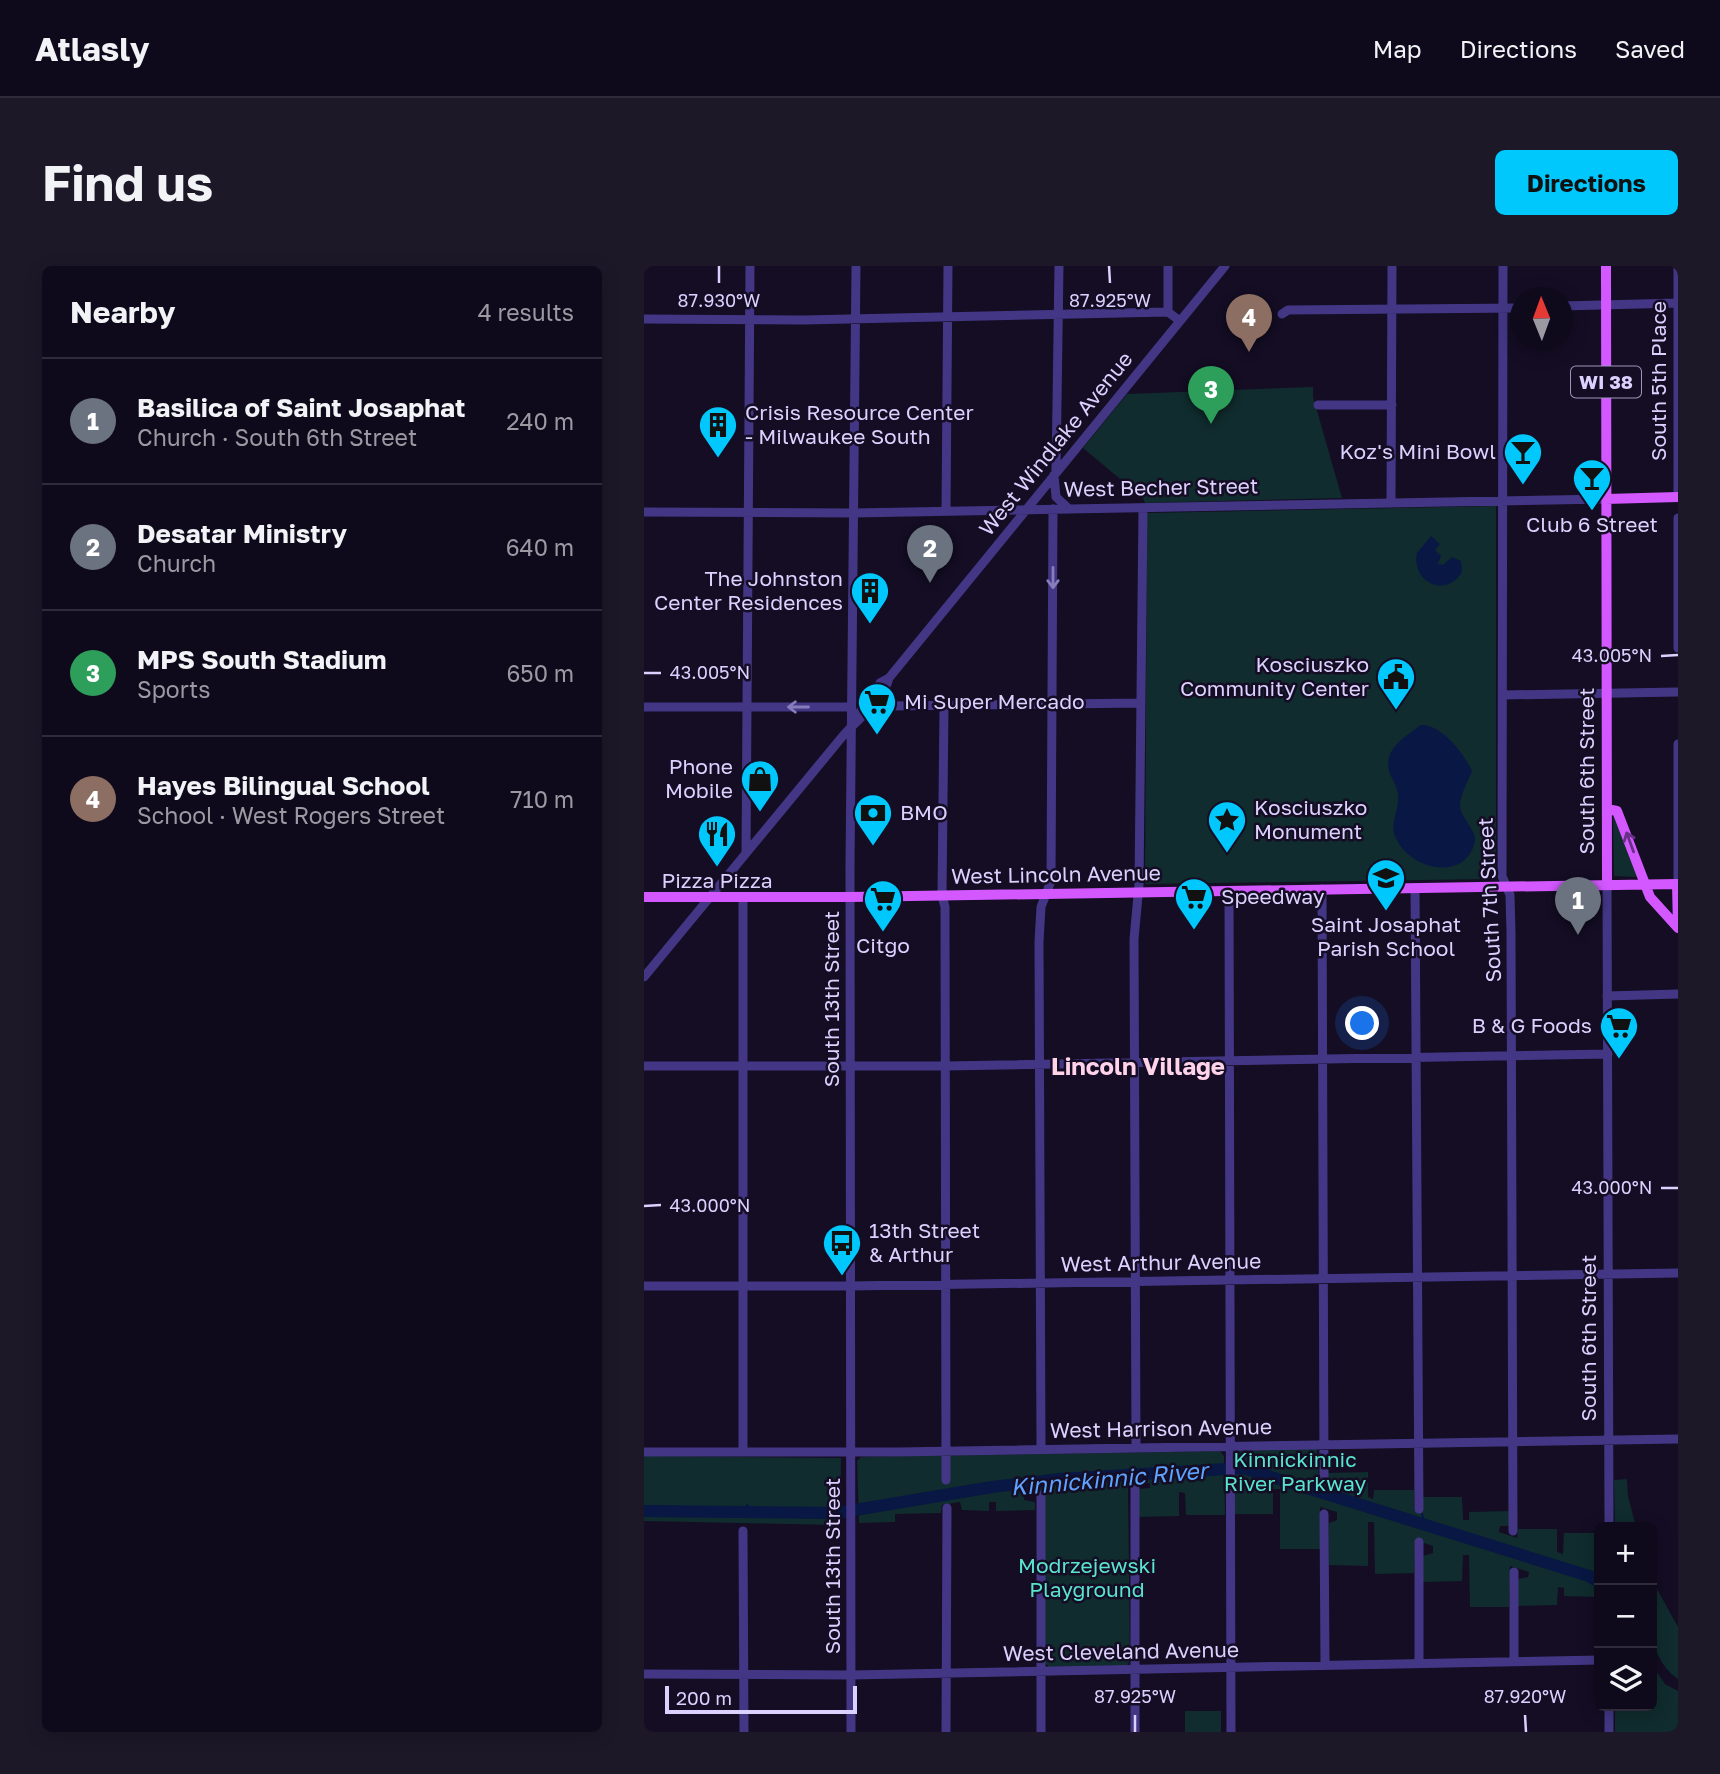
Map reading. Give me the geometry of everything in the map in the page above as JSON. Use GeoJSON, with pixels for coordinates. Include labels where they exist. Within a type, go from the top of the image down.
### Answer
{"type":"FeatureCollection","features":[{"type":"Feature","properties":{"kind":"main road","name":"South 6th Street"},"geometry":{"type":"LineString","coordinates":[[1606,266],[1607,885]]}},
{"type":"Feature","properties":{"kind":"main road","name":"West Becher Street"},"geometry":{"type":"LineString","coordinates":[[1606,499],[1678,497]]}},
{"type":"Feature","properties":{"kind":"main road"},"geometry":{"type":"LineString","coordinates":[[1606,808],[1618,811],[1650,897],[1678,930]]}},
{"type":"Feature","properties":{"kind":"main road"},"geometry":{"type":"LineString","coordinates":[[1677,884],[1678,930]]}},
{"type":"Feature","properties":{"kind":"main road","name":"West Lincoln Avenue"},"geometry":{"type":"LineString","coordinates":[[644,897],[942,896],[1677,884]]}},
{"type":"Feature","properties":{"kind":"street"},"geometry":{"type":"LineString","coordinates":[[746,853],[750,266]]}},
{"type":"Feature","properties":{"kind":"street","name":"South 13th Street"},"geometry":{"type":"LineString","coordinates":[[851,1732],[849,1066],[856,266]]}},
{"type":"Feature","properties":{"kind":"street"},"geometry":{"type":"LineString","coordinates":[[946,511],[948,266]]}},
{"type":"Feature","properties":{"kind":"street"},"geometry":{"type":"LineString","coordinates":[[1059,266],[1056,497],[1061,505],[1070,509]]}},
{"type":"Feature","properties":{"kind":"street"},"geometry":{"type":"LineString","coordinates":[[1168,266],[1168,312]]}},
{"type":"Feature","properties":{"kind":"street","name":"West Windlake Avenue"},"geometry":{"type":"LineString","coordinates":[[644,977],[876,700],[889,678],[1024,510],[1225,266]]}},
{"type":"Feature","properties":{"kind":"street"},"geometry":{"type":"LineString","coordinates":[[1391,503],[1392,266]]}},
{"type":"Feature","properties":{"kind":"street","name":"South 7th Street"},"geometry":{"type":"LineString","coordinates":[[1503,266],[1502,876],[1510,895],[1511,933],[1513,1531]]}},
{"type":"Feature","properties":{"kind":"street","name":"South 5th Place"},"geometry":{"type":"LineString","coordinates":[[1678,266],[1678,497]]}},
{"type":"Feature","properties":{"kind":"street"},"geometry":{"type":"LineString","coordinates":[[1573,306],[1678,303]]}},
{"type":"Feature","properties":{"kind":"street"},"geometry":{"type":"LineString","coordinates":[[1282,314],[1288,310],[1510,308]]}},
{"type":"Feature","properties":{"kind":"street"},"geometry":{"type":"LineString","coordinates":[[644,319],[1168,312],[1180,321]]}},
{"type":"Feature","properties":{"kind":"street"},"geometry":{"type":"LineString","coordinates":[[1318,405],[1392,405]]}},
{"type":"Feature","properties":{"kind":"street","name":"West Becher Street"},"geometry":{"type":"LineString","coordinates":[[644,512],[853,513],[1606,499]]}},
{"type":"Feature","properties":{"kind":"street"},"geometry":{"type":"LineString","coordinates":[[1136,1447],[1135,1063],[1143,508]]}},
{"type":"Feature","properties":{"kind":"street"},"geometry":{"type":"LineString","coordinates":[[1041,1449],[1040,930],[1041,904],[1051,881],[1053,509]]}},
{"type":"Feature","properties":{"kind":"street"},"geometry":{"type":"LineString","coordinates":[[1678,518],[1678,648]]}},
{"type":"Feature","properties":{"kind":"street","name":"West Windlake Avenue"},"geometry":{"type":"LineString","coordinates":[[851,727],[860,709],[880,683],[889,678]]}},
{"type":"Feature","properties":{"kind":"street"},"geometry":{"type":"LineString","coordinates":[[1503,695],[1678,692]]}},
{"type":"Feature","properties":{"kind":"street"},"geometry":{"type":"LineString","coordinates":[[876,700],[890,706],[1141,703]]}},
{"type":"Feature","properties":{"kind":"street"},"geometry":{"type":"LineString","coordinates":[[944,706],[942,896],[945,907],[946,1480]]}},
{"type":"Feature","properties":{"kind":"street"},"geometry":{"type":"LineString","coordinates":[[644,708],[851,707]]}},
{"type":"Feature","properties":{"kind":"street"},"geometry":{"type":"LineString","coordinates":[[1677,884],[1678,744]]}},
{"type":"Feature","properties":{"kind":"street","name":"South 6th Street"},"geometry":{"type":"LineString","coordinates":[[1607,885],[1609,1522]]}},
{"type":"Feature","properties":{"kind":"street"},"geometry":{"type":"LineString","coordinates":[[1415,888],[1419,1509]]}},
{"type":"Feature","properties":{"kind":"street"},"geometry":{"type":"LineString","coordinates":[[1322,889],[1324,1477]]}},
{"type":"Feature","properties":{"kind":"street"},"geometry":{"type":"LineString","coordinates":[[1229,891],[1231,1732]]}},
{"type":"Feature","properties":{"kind":"street"},"geometry":{"type":"LineString","coordinates":[[743,897],[743,1452]]}},
{"type":"Feature","properties":{"kind":"street"},"geometry":{"type":"LineString","coordinates":[[1608,996],[1678,994]]}},
{"type":"Feature","properties":{"kind":"street"},"geometry":{"type":"LineString","coordinates":[[644,1066],[945,1066],[1608,1054]]}},
{"type":"Feature","properties":{"kind":"street","name":"West Arthur Avenue"},"geometry":{"type":"LineString","coordinates":[[644,1286],[850,1286],[1678,1273]]}},
{"type":"Feature","properties":{"kind":"street","name":"West Harrison Avenue"},"geometry":{"type":"LineString","coordinates":[[644,1452],[946,1451],[1678,1439]]}},
{"type":"Feature","properties":{"kind":"street"},"geometry":{"type":"LineString","coordinates":[[1135,1487],[1135,1732]]}},
{"type":"Feature","properties":{"kind":"street"},"geometry":{"type":"LineString","coordinates":[[1041,1495],[1041,1732]]}},
{"type":"Feature","properties":{"kind":"street"},"geometry":{"type":"LineString","coordinates":[[946,1732],[947,1508]]}},
{"type":"Feature","properties":{"kind":"street"},"geometry":{"type":"LineString","coordinates":[[1324,1514],[1325,1665]]}},
{"type":"Feature","properties":{"kind":"street"},"geometry":{"type":"LineString","coordinates":[[743,1531],[744,1732]]}},
{"type":"Feature","properties":{"kind":"street"},"geometry":{"type":"LineString","coordinates":[[1419,1542],[1419,1663]]}},
{"type":"Feature","properties":{"kind":"street"},"geometry":{"type":"LineString","coordinates":[[1514,1572],[1514,1661]]}},
{"type":"Feature","properties":{"kind":"street","name":"West Cleveland Avenue"},"geometry":{"type":"LineString","coordinates":[[644,1674],[851,1675],[1594,1660]]}},
{"type":"Feature","properties":{"kind":"street"},"geometry":{"type":"LineString","coordinates":[[1609,1711],[1609,1732]]}},
{"type":"Feature","properties":{"kind":"green space"},"geometry":{"type":"Polygon","coordinates":[[[1313,387],[1313,397],[1342,498],[1145,503],[1143,498],[1083,448],[1127,394],[1313,387]]]}},
{"type":"Feature","properties":{"kind":"green space"},"geometry":{"type":"Polygon","coordinates":[[[1496,506],[1496,876],[1491,879],[1145,884],[1147,513],[1496,506]]]}},
{"type":"Feature","properties":{"kind":"green space"},"geometry":{"type":"Polygon","coordinates":[[[1613,815],[1638,877],[1614,876],[1613,815]]]}},
{"type":"Feature","properties":{"kind":"green space","name":"Kinnickinnic River Parkway"},"geometry":{"type":"Polygon","coordinates":[[[1317,1449],[1319,1479],[1328,1479],[1328,1473],[1368,1472],[1368,1497],[1373,1499],[1374,1490],[1414,1490],[1414,1510],[1422,1510],[1423,1497],[1462,1497],[1463,1520],[1469,1520],[1469,1512],[1509,1511],[1509,1526],[1500,1526],[1499,1532],[1517,1538],[1518,1529],[1557,1529],[1557,1552],[1563,1554],[1564,1533],[1594,1533],[1594,1597],[1564,1596],[1564,1588],[1558,1587],[1557,1605],[1518,1606],[1518,1579],[1528,1577],[1529,1572],[1510,1566],[1509,1607],[1470,1607],[1469,1555],[1463,1555],[1462,1581],[1423,1582],[1423,1556],[1433,1553],[1433,1546],[1415,1540],[1414,1573],[1375,1574],[1374,1522],[1368,1522],[1368,1566],[1329,1565],[1329,1523],[1337,1520],[1337,1512],[1320,1507],[1320,1549],[1280,1549],[1280,1489],[1273,1489],[1273,1514],[1234,1514],[1236,1451],[1317,1449]]]}},
{"type":"Feature","properties":{"kind":"green space","name":"Modrzejewski Playground"},"geometry":{"type":"Polygon","coordinates":[[[1220,1451],[1224,1456],[1225,1515],[1186,1515],[1185,1493],[1179,1492],[1179,1516],[1138,1517],[1138,1489],[1150,1488],[1150,1483],[1128,1484],[1130,1661],[1127,1665],[1049,1667],[1045,1663],[1042,1490],[1025,1492],[1024,1500],[1035,1502],[1035,1510],[996,1511],[996,1502],[989,1502],[989,1511],[962,1510],[960,1502],[942,1505],[941,1513],[895,1514],[895,1522],[859,1523],[857,1461],[861,1457],[1220,1451]]]}},
{"type":"Feature","properties":{"kind":"green space"},"geometry":{"type":"Polygon","coordinates":[[[644,1456],[841,1458],[840,1525],[644,1521],[644,1456]]]}},
{"type":"Feature","properties":{"kind":"green space"},"geometry":{"type":"Polygon","coordinates":[[[1627,1479],[1635,1522],[1615,1522],[1614,1480],[1627,1479]]]}},
{"type":"Feature","properties":{"kind":"green space"},"geometry":{"type":"Polygon","coordinates":[[[1657,1589],[1678,1627],[1678,1679],[1657,1652],[1657,1589]]]}},
{"type":"Feature","properties":{"kind":"green space"},"geometry":{"type":"Polygon","coordinates":[[[1657,1672],[1665,1684],[1678,1691],[1678,1732],[1615,1732],[1615,1711],[1657,1711],[1657,1672]]]}},
{"type":"Feature","properties":{"kind":"green space"},"geometry":{"type":"Polygon","coordinates":[[[1185,1711],[1221,1711],[1221,1732],[1185,1732],[1185,1711]]]}},
{"type":"Feature","properties":{"kind":"water"},"geometry":{"type":"Polygon","coordinates":[[[1431,536],[1440,544],[1435,550],[1441,556],[1438,564],[1443,565],[1452,557],[1461,561],[1462,572],[1455,580],[1439,586],[1424,579],[1417,563],[1417,553],[1431,536]]]}},
{"type":"Feature","properties":{"kind":"water"},"geometry":{"type":"Polygon","coordinates":[[[1421,725],[1437,729],[1444,735],[1464,756],[1472,771],[1460,806],[1474,835],[1474,845],[1468,857],[1447,867],[1434,867],[1411,856],[1401,847],[1394,831],[1398,794],[1390,774],[1389,758],[1396,745],[1421,725]]]}},
{"type":"Feature","properties":{"kind":"waterway","name":"Kinnickinnic River"},"geometry":{"type":"LineString","coordinates":[[644,1511],[837,1513],[992,1487],[1060,1479],[1243,1468],[1594,1579]]}},
{"type":"Feature","properties":{"kind":"waterway","name":"Kinnickinnic River"},"geometry":{"type":"LineString","coordinates":[[747,1505],[754,1512]]}},
{"type":"Feature","properties":{"kind":"waterway","name":"Kinnickinnic River"},"geometry":{"type":"LineString","coordinates":[[1422,1514],[1426,1527]]}},
{"type":"Feature","properties":{"kind":"place","name":"Hayes Bilingual School"},"geometry":{"type":"Point","coordinates":[1249,352]}},
{"type":"Feature","properties":{"kind":"place","name":"MPS South Stadium"},"geometry":{"type":"Point","coordinates":[1211,424]}},
{"type":"Feature","properties":{"kind":"place","name":"Crisis Resource Center - Milwaukee South"},"geometry":{"type":"Point","coordinates":[718,459]}},
{"type":"Feature","properties":{"kind":"place","name":"Koz's Mini Bowl"},"geometry":{"type":"Point","coordinates":[1523,486]}},
{"type":"Feature","properties":{"kind":"place","name":"Club 6 Street"},"geometry":{"type":"Point","coordinates":[1592,512]}},
{"type":"Feature","properties":{"kind":"place","name":"Desatar Ministry"},"geometry":{"type":"Point","coordinates":[930,583]}},
{"type":"Feature","properties":{"kind":"place","name":"The Johnston Center Residences"},"geometry":{"type":"Point","coordinates":[870,625]}},
{"type":"Feature","properties":{"kind":"place","name":"Kosciuszko Community Center"},"geometry":{"type":"Point","coordinates":[1396,711]}},
{"type":"Feature","properties":{"kind":"place","name":"Mi Super Mercado"},"geometry":{"type":"Point","coordinates":[877,736]}},
{"type":"Feature","properties":{"kind":"place","name":"Phone Mobile"},"geometry":{"type":"Point","coordinates":[760,813]}},
{"type":"Feature","properties":{"kind":"place","name":"BMO"},"geometry":{"type":"Point","coordinates":[873,847]}},
{"type":"Feature","properties":{"kind":"place","name":"Kosciuszko Monument"},"geometry":{"type":"Point","coordinates":[1227,854]}},
{"type":"Feature","properties":{"kind":"place","name":"Pizza Pizza"},"geometry":{"type":"Point","coordinates":[717,868]}},
{"type":"Feature","properties":{"kind":"place","name":"Saint Josaphat Parish School"},"geometry":{"type":"Point","coordinates":[1386,912]}},
{"type":"Feature","properties":{"kind":"place","name":"Speedway"},"geometry":{"type":"Point","coordinates":[1194,931]}},
{"type":"Feature","properties":{"kind":"place","name":"Citgo"},"geometry":{"type":"Point","coordinates":[883,933]}},
{"type":"Feature","properties":{"kind":"place","name":"Basilica of Saint Josaphat"},"geometry":{"type":"Point","coordinates":[1578,935]}},
{"type":"Feature","properties":{"kind":"place","name":"B & G Foods"},"geometry":{"type":"Point","coordinates":[1619,1060]}},
{"type":"Feature","properties":{"kind":"place","name":"13th Street & Arthur"},"geometry":{"type":"Point","coordinates":[842,1277]}},
{"type":"Feature","properties":{"kind":"district","name":"Lincoln Village"},"geometry":{"type":"Point","coordinates":[1138,1067]}}]}
